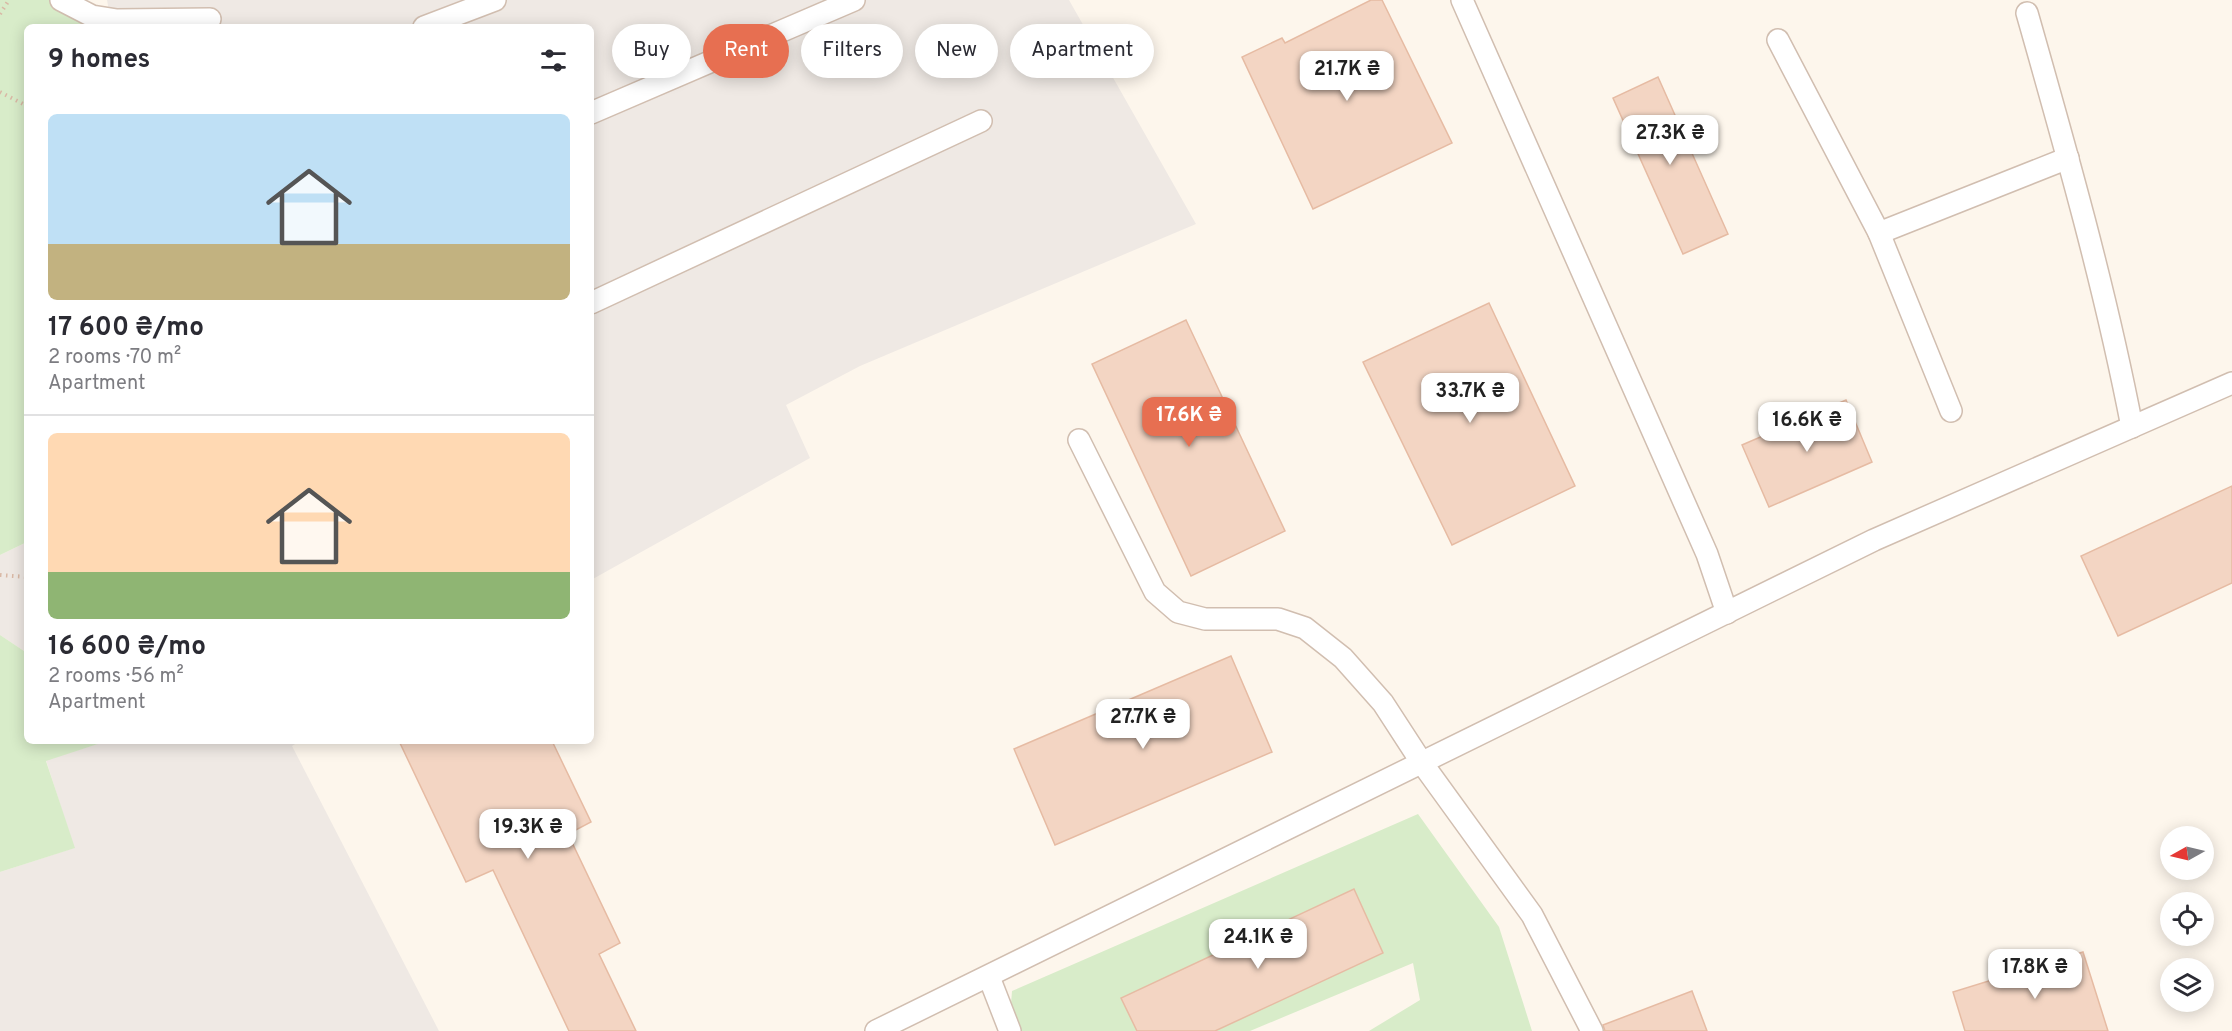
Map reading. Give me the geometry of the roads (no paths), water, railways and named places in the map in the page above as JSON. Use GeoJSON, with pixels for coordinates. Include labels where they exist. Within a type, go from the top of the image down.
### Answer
{"type":"FeatureCollection","features":[{"type":"Feature","properties":{"kind":"lane"},"geometry":{"type":"LineString","coordinates":[[61,0],[92,16],[117,20],[211,15]]}},
{"type":"Feature","properties":{"kind":"lane"},"geometry":{"type":"LineString","coordinates":[[432,24],[495,0]]}},
{"type":"Feature","properties":{"kind":"lane"},"geometry":{"type":"LineString","coordinates":[[594,112],[854,0]]}},
{"type":"Feature","properties":{"kind":"lane"},"geometry":{"type":"LineString","coordinates":[[1462,0],[1707,554],[1727,613]]}},
{"type":"Feature","properties":{"kind":"lane"},"geometry":{"type":"LineString","coordinates":[[2027,13],[2068,158],[2116,344],[2132,427]]}},
{"type":"Feature","properties":{"kind":"lane"},"geometry":{"type":"LineString","coordinates":[[1778,40],[1879,233],[1952,411]]}},
{"type":"Feature","properties":{"kind":"lane"},"geometry":{"type":"LineString","coordinates":[[594,302],[981,121]]}},
{"type":"Feature","properties":{"kind":"lane"},"geometry":{"type":"LineString","coordinates":[[1879,233],[2068,158]]}},
{"type":"Feature","properties":{"kind":"lane"},"geometry":{"type":"LineString","coordinates":[[876,1031],[1874,540],[2232,383]]}},
{"type":"Feature","properties":{"kind":"lane"},"geometry":{"type":"LineString","coordinates":[[1079,440],[1155,592],[1178,612],[1205,619],[1278,620],[1305,628],[1343,658],[1383,703],[1422,763],[1532,915],[1592,1031]]}},
{"type":"Feature","properties":{"kind":"lane"},"geometry":{"type":"LineString","coordinates":[[989,977],[1010,1031]]}}]}
